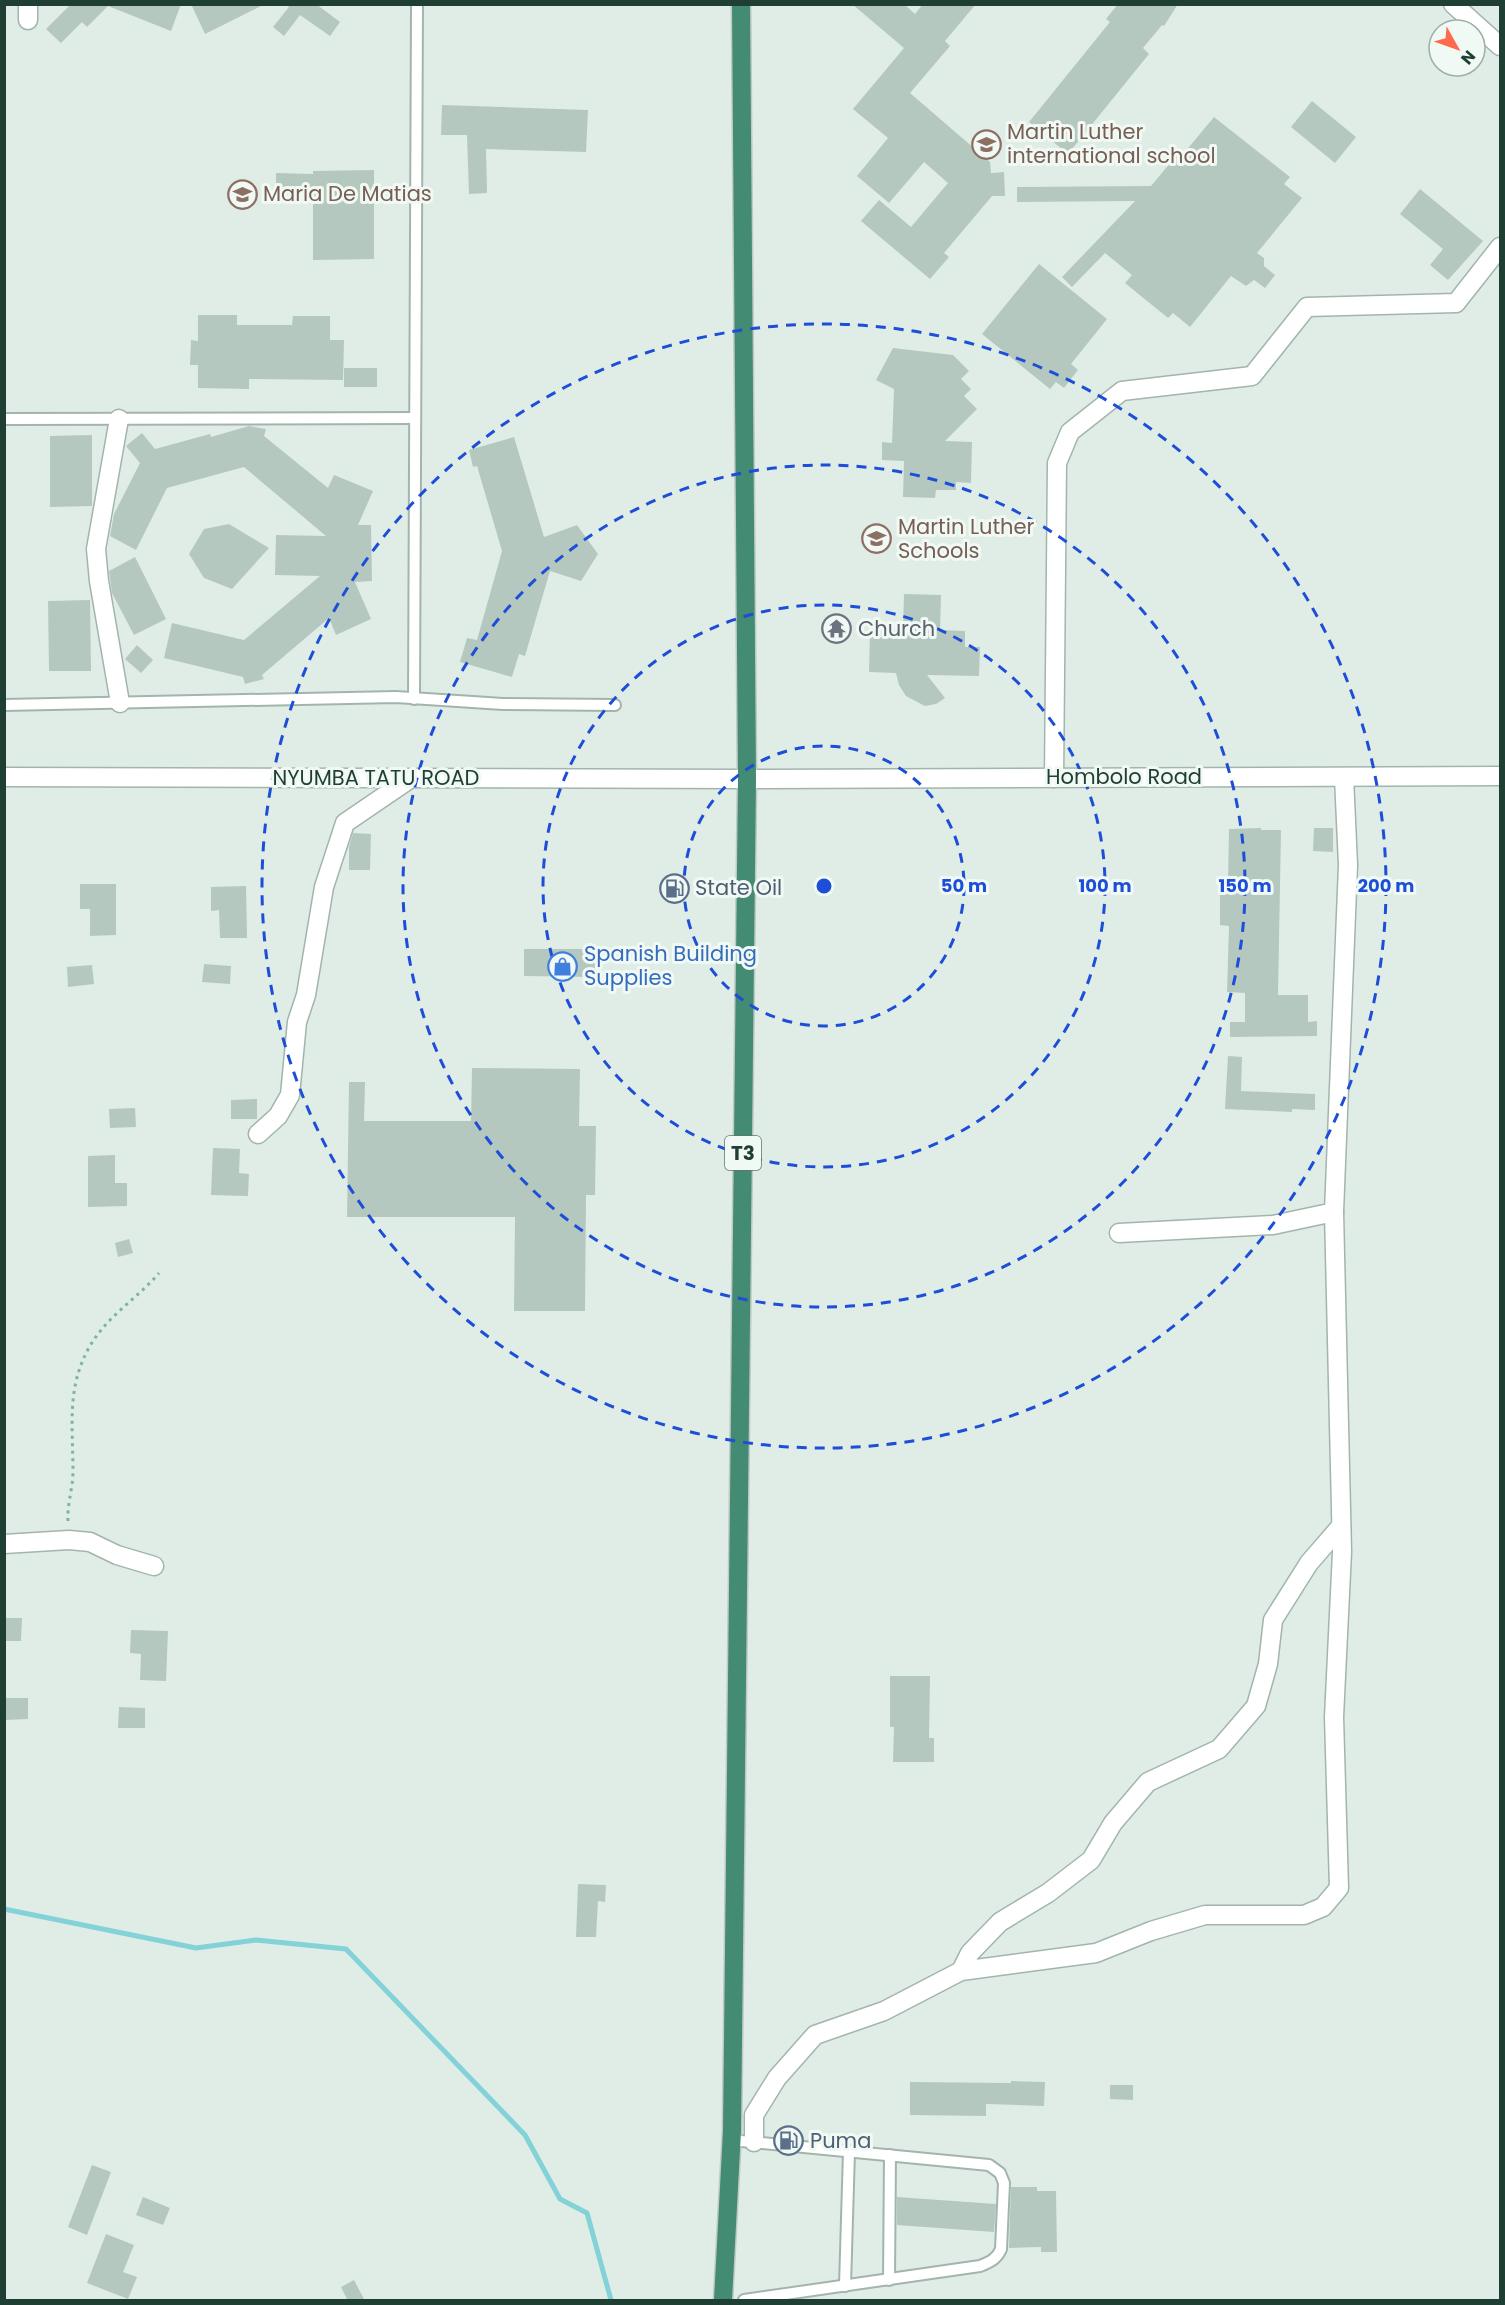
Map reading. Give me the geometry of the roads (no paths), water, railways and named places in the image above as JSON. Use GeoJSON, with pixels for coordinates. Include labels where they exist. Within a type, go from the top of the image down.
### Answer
{"type":"FeatureCollection","features":[{"type":"Feature","properties":{"kind":"highway","name":"T3"},"geometry":{"type":"LineString","coordinates":[[723,2301],[731,2140],[747,779],[741,4]]}},
{"type":"Feature","properties":{"kind":"street"},"geometry":{"type":"LineString","coordinates":[[1453,4],[1500,46]]}},
{"type":"Feature","properties":{"kind":"street"},"geometry":{"type":"LineString","coordinates":[[1054,778],[1057,463],[1070,432],[1122,391],[1252,376],[1307,306],[1456,303],[1500,247]]}},
{"type":"Feature","properties":{"kind":"street"},"geometry":{"type":"LineString","coordinates":[[119,419],[96,549],[99,581],[120,703]]}},
{"type":"Feature","properties":{"kind":"street","name":"Hombolo Road"},"geometry":{"type":"LineString","coordinates":[[747,779],[1500,776]]}},
{"type":"Feature","properties":{"kind":"street","name":"NYUMBA TATU ROAD"},"geometry":{"type":"LineString","coordinates":[[4,777],[747,779]]}},
{"type":"Feature","properties":{"kind":"street"},"geometry":{"type":"LineString","coordinates":[[754,2142],[754,2115],[777,2078],[815,2035],[884,2011],[961,1971],[1096,1953],[1151,1931],[1205,1915],[1304,1915],[1323,1907],[1339,1888],[1334,1717],[1342,1552],[1334,1212],[1348,865],[1344,777]]}},
{"type":"Feature","properties":{"kind":"street"},"geometry":{"type":"LineString","coordinates":[[258,1134],[278,1116],[290,1095],[297,1022],[310,974],[324,887],[345,823],[411,778]]}},
{"type":"Feature","properties":{"kind":"street"},"geometry":{"type":"LineString","coordinates":[[1119,1233],[1273,1225],[1334,1212]]}},
{"type":"Feature","properties":{"kind":"street"},"geometry":{"type":"LineString","coordinates":[[961,1971],[970,1953],[1000,1922],[1048,1893],[1090,1860],[1113,1823],[1148,1782],[1219,1749],[1256,1706],[1268,1664],[1273,1620],[1309,1563],[1341,1526]]}},
{"type":"Feature","properties":{"kind":"street"},"geometry":{"type":"LineString","coordinates":[[4,1544],[69,1540],[90,1542],[117,1555],[154,1566]]}},
{"type":"Feature","properties":{"kind":"lane"},"geometry":{"type":"LineString","coordinates":[[414,699],[417,4]]}},
{"type":"Feature","properties":{"kind":"lane"},"geometry":{"type":"LineString","coordinates":[[4,419],[415,418]]}},
{"type":"Feature","properties":{"kind":"lane"},"geometry":{"type":"LineString","coordinates":[[4,705],[414,699],[493,704],[615,705]]}},
{"type":"Feature","properties":{"kind":"lane"},"geometry":{"type":"LineString","coordinates":[[731,2140],[989,2164],[1000,2173],[1004,2183],[1001,2249],[998,2256],[980,2266],[744,2301]]}},
{"type":"Feature","properties":{"kind":"lane"},"geometry":{"type":"LineString","coordinates":[[845,2286],[849,2151]]}},
{"type":"Feature","properties":{"kind":"lane"},"geometry":{"type":"LineString","coordinates":[[889,2280],[890,2155]]}},
{"type":"Feature","properties":{"kind":"waterway"},"geometry":{"type":"LineString","coordinates":[[4,1909],[196,1948],[256,1940],[346,1949],[525,2135],[560,2199],[587,2213],[611,2300]]}},
{"type":"Feature","properties":{"kind":"place","name":"Martin Luther international school"},"geometry":{"type":"Point","coordinates":[986,144]}},
{"type":"Feature","properties":{"kind":"place","name":"Maria De Matias"},"geometry":{"type":"Point","coordinates":[242,194]}},
{"type":"Feature","properties":{"kind":"place","name":"Martin Luther Schools"},"geometry":{"type":"Point","coordinates":[877,539]}},
{"type":"Feature","properties":{"kind":"place","name":"Church"},"geometry":{"type":"Point","coordinates":[837,629]}},
{"type":"Feature","properties":{"kind":"place","name":"State Oil"},"geometry":{"type":"Point","coordinates":[674,888]}},
{"type":"Feature","properties":{"kind":"place","name":"Spanish Building Supplies"},"geometry":{"type":"Point","coordinates":[563,966]}},
{"type":"Feature","properties":{"kind":"place","name":"Puma"},"geometry":{"type":"Point","coordinates":[789,2141]}}]}
